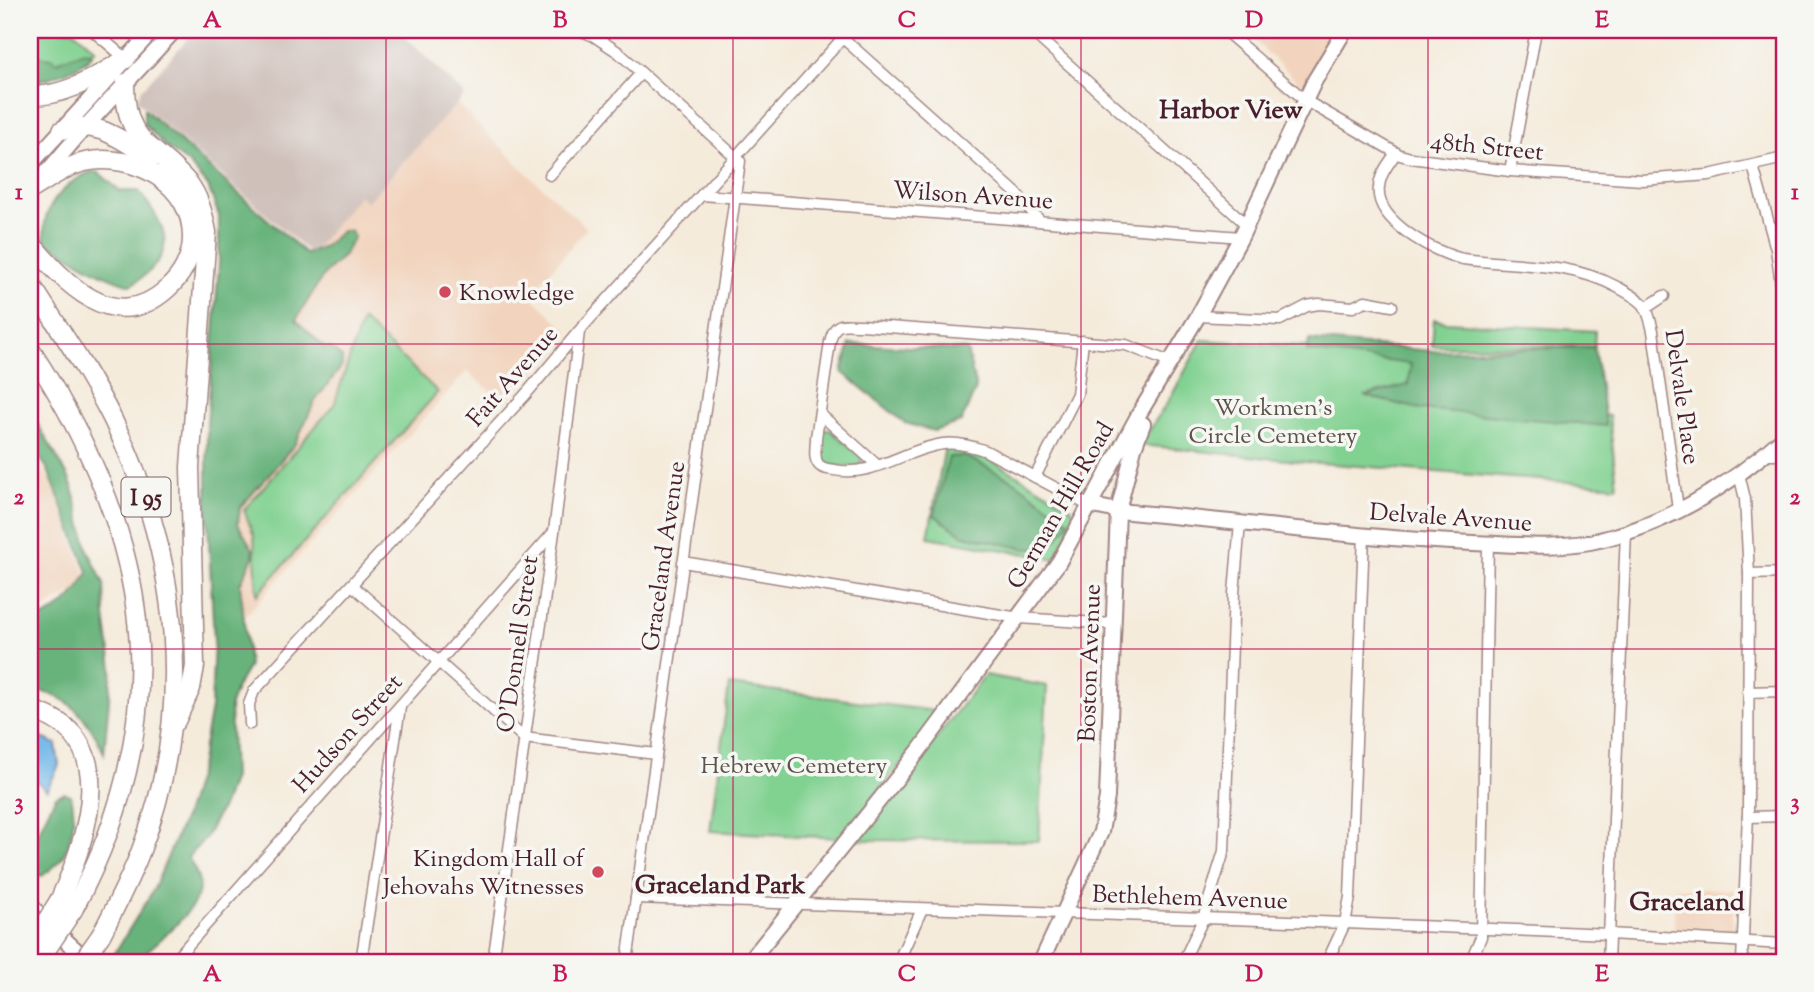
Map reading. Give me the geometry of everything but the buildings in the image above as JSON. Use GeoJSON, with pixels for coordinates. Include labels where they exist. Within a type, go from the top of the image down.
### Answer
{"type":"FeatureCollection","features":[{"type":"Feature","properties":{"kind":"highway"},"geometry":{"type":"LineString","coordinates":[[30,96],[54,94],[74,88],[126,59]]}},
{"type":"Feature","properties":{"kind":"highway"},"geometry":{"type":"LineString","coordinates":[[125,83],[124,105],[127,118],[134,130],[178,174],[197,198],[206,232],[190,467],[195,667],[191,688],[169,737]]}},
{"type":"Feature","properties":{"kind":"highway"},"geometry":{"type":"LineString","coordinates":[[62,130],[76,125],[87,125],[114,135],[178,174]]}},
{"type":"Feature","properties":{"kind":"highway"},"geometry":{"type":"LineString","coordinates":[[30,242],[77,291],[103,304],[133,307],[160,296],[173,284],[190,255],[192,238],[190,219],[178,194],[155,174],[140,166],[101,160],[82,162],[68,167],[31,190]]}},
{"type":"Feature","properties":{"kind":"highway","name":"I 95"},"geometry":{"type":"LineString","coordinates":[[30,284],[85,368],[113,419],[149,504],[161,545],[174,625],[173,712],[167,761],[156,805],[123,893],[82,962]]}},
{"type":"Feature","properties":{"kind":"highway","name":"I 95"},"geometry":{"type":"LineString","coordinates":[[30,349],[74,422],[100,476],[126,553],[140,666],[132,752],[123,794],[91,877],[67,905],[38,962]]}},
{"type":"Feature","properties":{"kind":"highway"},"geometry":{"type":"LineString","coordinates":[[30,368],[100,476]]}},
{"type":"Feature","properties":{"kind":"highway"},"geometry":{"type":"LineString","coordinates":[[30,710],[44,714],[69,730],[87,757],[90,772],[87,817],[67,905],[30,948]]}},
{"type":"Feature","properties":{"kind":"street"},"geometry":{"type":"LineString","coordinates":[[92,30],[126,59]]}},
{"type":"Feature","properties":{"kind":"street"},"geometry":{"type":"LineString","coordinates":[[30,165],[153,30]]}},
{"type":"Feature","properties":{"kind":"street"},"geometry":{"type":"LineString","coordinates":[[31,190],[175,30]]}},
{"type":"Feature","properties":{"kind":"street"},"geometry":{"type":"LineString","coordinates":[[579,30],[607,44],[736,158]]}},
{"type":"Feature","properties":{"kind":"street"},"geometry":{"type":"LineString","coordinates":[[834,30],[846,34],[1016,193],[1040,221]]}},
{"type":"Feature","properties":{"kind":"street"},"geometry":{"type":"LineString","coordinates":[[1030,30],[1244,231]]}},
{"type":"Feature","properties":{"kind":"street","name":"48th Street"},"geometry":{"type":"LineString","coordinates":[[1224,30],[1306,101],[1396,153],[1426,161],[1510,171],[1642,180],[1709,175],[1784,158]]}},
{"type":"Feature","properties":{"kind":"street","name":"German Hill Road"},"geometry":{"type":"LineString","coordinates":[[749,962],[918,752],[1059,562],[1088,505],[1244,231],[1325,61],[1345,30]]}},
{"type":"Feature","properties":{"kind":"street"},"geometry":{"type":"LineString","coordinates":[[1510,171],[1536,30]]}},
{"type":"Feature","properties":{"kind":"street","name":"Fait Avenue"},"geometry":{"type":"LineString","coordinates":[[250,724],[249,704],[254,691],[526,394],[579,331],[846,34]]}},
{"type":"Feature","properties":{"kind":"street"},"geometry":{"type":"LineString","coordinates":[[550,175],[640,73]]}},
{"type":"Feature","properties":{"kind":"street","name":"Delvale Place"},"geometry":{"type":"LineString","coordinates":[[1396,153],[1380,180],[1378,189],[1382,207],[1396,223],[1433,248],[1451,257],[1463,259],[1550,265],[1579,271],[1640,300],[1646,308],[1653,331],[1678,509]]}},
{"type":"Feature","properties":{"kind":"street","name":"Graceland Avenue"},"geometry":{"type":"LineString","coordinates":[[627,962],[740,161],[736,158]]}},
{"type":"Feature","properties":{"kind":"street"},"geometry":{"type":"LineString","coordinates":[[1754,166],[1776,249],[1784,306]]}},
{"type":"Feature","properties":{"kind":"street","name":"Wilson Avenue"},"geometry":{"type":"LineString","coordinates":[[702,195],[1040,221],[1244,231]]}},
{"type":"Feature","properties":{"kind":"street"},"geometry":{"type":"LineString","coordinates":[[1646,308],[1664,296]]}},
{"type":"Feature","properties":{"kind":"street"},"geometry":{"type":"LineString","coordinates":[[1198,316],[1280,320],[1307,306],[1319,304],[1353,307],[1365,301],[1392,306]]}},
{"type":"Feature","properties":{"kind":"street"},"geometry":{"type":"LineString","coordinates":[[1088,505],[986,451],[956,443],[930,447],[855,473],[821,467],[817,463],[815,453],[834,328],[839,324],[1126,345],[1171,363]]}},
{"type":"Feature","properties":{"kind":"street","name":"O'Donnell Street"},"geometry":{"type":"LineString","coordinates":[[493,962],[554,532],[579,331]]}},
{"type":"Feature","properties":{"kind":"street"},"geometry":{"type":"LineString","coordinates":[[1035,477],[1077,394],[1083,341]]}},
{"type":"Feature","properties":{"kind":"street","name":"Boston Avenue"},"geometry":{"type":"LineString","coordinates":[[1041,962],[1098,839],[1103,820],[1107,797],[1118,510],[1137,437],[1171,363]]}},
{"type":"Feature","properties":{"kind":"street"},"geometry":{"type":"LineString","coordinates":[[820,414],[877,465]]}},
{"type":"Feature","properties":{"kind":"street","name":"Delvale Avenue"},"geometry":{"type":"LineString","coordinates":[[1088,505],[1415,540],[1566,545],[1592,542],[1626,532],[1678,509],[1739,474],[1784,438]]}},
{"type":"Feature","properties":{"kind":"street"},"geometry":{"type":"LineString","coordinates":[[1766,454],[1784,454]]}},
{"type":"Feature","properties":{"kind":"street"},"geometry":{"type":"LineString","coordinates":[[1739,474],[1745,499],[1749,574],[1748,817],[1742,962]]}},
{"type":"Feature","properties":{"kind":"street"},"geometry":{"type":"LineString","coordinates":[[1183,962],[1203,919],[1224,851],[1234,593],[1240,523]]}},
{"type":"Feature","properties":{"kind":"street","name":"Hudson Street"},"geometry":{"type":"LineString","coordinates":[[173,962],[554,532]]}},
{"type":"Feature","properties":{"kind":"street"},"geometry":{"type":"LineString","coordinates":[[1608,962],[1626,532]]}},
{"type":"Feature","properties":{"kind":"street"},"geometry":{"type":"LineString","coordinates":[[1327,962],[1345,923],[1350,897],[1364,535]]}},
{"type":"Feature","properties":{"kind":"street"},"geometry":{"type":"LineString","coordinates":[[1470,962],[1481,937],[1488,544]]}},
{"type":"Feature","properties":{"kind":"street"},"geometry":{"type":"LineString","coordinates":[[683,562],[1019,618],[1113,624]]}},
{"type":"Feature","properties":{"kind":"street"},"geometry":{"type":"LineString","coordinates":[[1749,574],[1784,573]]}},
{"type":"Feature","properties":{"kind":"street"},"geometry":{"type":"LineString","coordinates":[[352,585],[524,738],[656,754]]}},
{"type":"Feature","properties":{"kind":"street"},"geometry":{"type":"LineString","coordinates":[[1748,692],[1784,691]]}},
{"type":"Feature","properties":{"kind":"street"},"geometry":{"type":"LineString","coordinates":[[361,962],[400,706]]}},
{"type":"Feature","properties":{"kind":"street"},"geometry":{"type":"LineString","coordinates":[[1748,817],[1784,816]]}},
{"type":"Feature","properties":{"kind":"street","name":"Bethlehem Avenue"},"geometry":{"type":"LineString","coordinates":[[636,898],[1345,923],[1784,944]]}},
{"type":"Feature","properties":{"kind":"street"},"geometry":{"type":"LineString","coordinates":[[898,962],[922,909]]}},
{"type":"Feature","properties":{"kind":"street"},"geometry":{"type":"LineString","coordinates":[[32,910],[89,962]]}},
{"type":"Feature","properties":{"kind":"shaded area"},"geometry":{"type":"Polygon","coordinates":[[[196,30],[402,30],[402,34],[465,95],[367,202],[359,195],[311,254],[137,100],[142,89],[196,30]]]}},
{"type":"Feature","properties":{"kind":"shaded area"},"geometry":{"type":"Polygon","coordinates":[[[1258,30],[1317,30],[1329,41],[1305,84],[1298,82],[1251,37],[1258,30]]]}},
{"type":"Feature","properties":{"kind":"shaded area"},"geometry":{"type":"Polygon","coordinates":[[[457,104],[587,228],[530,295],[569,332],[504,403],[467,371],[240,622],[232,483],[290,324],[311,253],[359,195],[368,201],[457,104]]]}},
{"type":"Feature","properties":{"kind":"shaded area"},"geometry":{"type":"Polygon","coordinates":[[[30,445],[54,491],[88,583],[30,617],[30,445]]]}},
{"type":"Feature","properties":{"kind":"shaded area"},"geometry":{"type":"Polygon","coordinates":[[[1675,888],[1734,890],[1732,930],[1674,928],[1675,888]]]}},
{"type":"Feature","properties":{"kind":"green space"},"geometry":{"type":"Polygon","coordinates":[[[30,30],[73,30],[96,50],[64,64],[30,68],[30,30]]]}},
{"type":"Feature","properties":{"kind":"green space"},"geometry":{"type":"Polygon","coordinates":[[[85,51],[92,54],[82,64],[55,76],[30,82],[30,55],[51,58],[56,62],[85,51]]]}},
{"type":"Feature","properties":{"kind":"green space"},"geometry":{"type":"Polygon","coordinates":[[[144,109],[306,254],[325,246],[342,231],[350,231],[354,237],[343,256],[322,277],[296,320],[324,347],[331,348],[342,358],[342,366],[315,401],[295,444],[240,508],[238,524],[253,550],[253,557],[240,584],[249,666],[230,705],[233,777],[223,805],[206,837],[188,857],[198,880],[197,897],[183,917],[162,938],[134,962],[124,962],[114,954],[154,889],[185,816],[200,767],[211,708],[214,641],[207,505],[207,425],[219,263],[219,216],[208,186],[188,163],[165,146],[144,124],[144,109]]]}},
{"type":"Feature","properties":{"kind":"green space"},"geometry":{"type":"Polygon","coordinates":[[[90,172],[98,172],[120,191],[139,191],[163,230],[163,253],[146,274],[131,285],[97,272],[45,241],[46,219],[55,199],[71,183],[90,172]]]}},
{"type":"Feature","properties":{"kind":"green space"},"geometry":{"type":"Polygon","coordinates":[[[1434,319],[1595,331],[1594,347],[1432,346],[1434,319]]]}},
{"type":"Feature","properties":{"kind":"green space"},"geometry":{"type":"Polygon","coordinates":[[[362,320],[438,392],[257,595],[254,536],[244,510],[334,405],[362,320]]]}},
{"type":"Feature","properties":{"kind":"green space","name":"Workmen's Circle Cemetery"},"geometry":{"type":"Polygon","coordinates":[[[1202,340],[1425,353],[1421,398],[1609,416],[1617,486],[1306,462],[1140,445],[1172,395],[1202,340]]]}},
{"type":"Feature","properties":{"kind":"green space"},"geometry":{"type":"Polygon","coordinates":[[[1309,340],[1433,351],[1594,347],[1606,426],[1420,409],[1364,396],[1408,385],[1411,364],[1307,351],[1309,340]]]}},
{"type":"Feature","properties":{"kind":"green space"},"geometry":{"type":"Polygon","coordinates":[[[850,344],[967,350],[976,389],[961,422],[934,431],[905,423],[842,372],[850,344]]]}},
{"type":"Feature","properties":{"kind":"green space"},"geometry":{"type":"Polygon","coordinates":[[[30,411],[68,476],[88,550],[104,584],[112,668],[104,753],[92,729],[67,702],[44,692],[30,690],[30,625],[71,598],[88,572],[47,468],[30,444],[30,411]]]}},
{"type":"Feature","properties":{"kind":"green space"},"geometry":{"type":"Polygon","coordinates":[[[825,430],[830,430],[861,456],[862,462],[857,466],[842,467],[824,460],[820,456],[822,434],[825,430]]]}},
{"type":"Feature","properties":{"kind":"green space"},"geometry":{"type":"Polygon","coordinates":[[[945,447],[975,451],[1072,509],[1075,518],[1055,559],[928,537],[945,447]]]}},
{"type":"Feature","properties":{"kind":"green space"},"geometry":{"type":"Polygon","coordinates":[[[965,456],[1016,482],[1070,522],[1050,547],[1027,549],[963,535],[934,515],[949,457],[965,456]]]}},
{"type":"Feature","properties":{"kind":"green space","name":"Hebrew Cemetery"},"geometry":{"type":"Polygon","coordinates":[[[985,675],[1047,686],[1039,841],[858,840],[985,675]]]}},
{"type":"Feature","properties":{"kind":"green space","name":"Hebrew Cemetery"},"geometry":{"type":"Polygon","coordinates":[[[729,685],[943,712],[841,838],[710,831],[729,685]]]}},
{"type":"Feature","properties":{"kind":"green space"},"geometry":{"type":"Polygon","coordinates":[[[64,793],[71,795],[73,811],[68,846],[56,865],[42,876],[35,874],[33,864],[38,834],[56,796],[64,793]]]}},
{"type":"Feature","properties":{"kind":"water"},"geometry":{"type":"Polygon","coordinates":[[[30,733],[56,744],[59,765],[47,790],[30,776],[30,733]]]}},
{"type":"Feature","properties":{"kind":"place","name":"Knowledge"},"geometry":{"type":"Point","coordinates":[445,292]}},
{"type":"Feature","properties":{"kind":"place","name":"Kingdom Hall of Jehovahs Witnesses"},"geometry":{"type":"Point","coordinates":[598,872]}},
{"type":"Feature","properties":{"kind":"district","name":"Harbor View"},"geometry":{"type":"Point","coordinates":[1231,109]}},
{"type":"Feature","properties":{"kind":"district","name":"Graceland Park"},"geometry":{"type":"Point","coordinates":[720,884]}},
{"type":"Feature","properties":{"kind":"district","name":"Graceland"},"geometry":{"type":"Point","coordinates":[1687,901]}}]}
